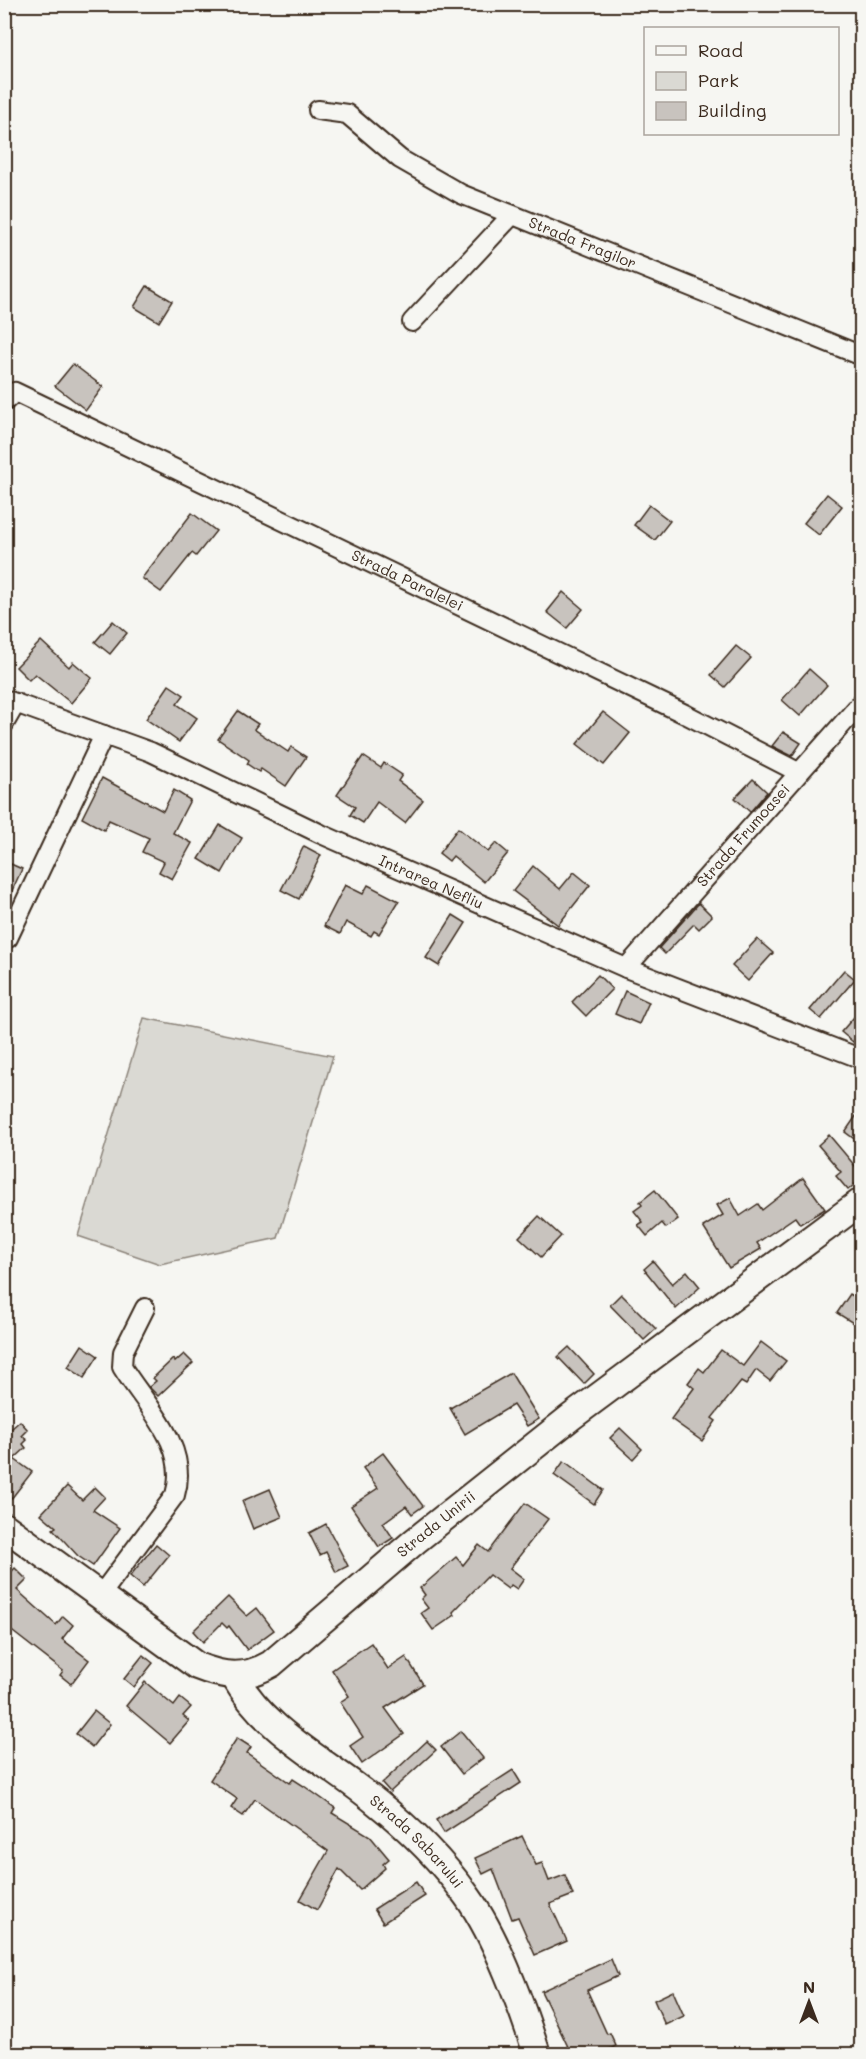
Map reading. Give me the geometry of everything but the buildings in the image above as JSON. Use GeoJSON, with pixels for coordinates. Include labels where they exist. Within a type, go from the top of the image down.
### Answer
{"type":"FeatureCollection","features":[{"type":"Feature","properties":{"kind":"main road","name":"Strada Unirii"},"geometry":{"type":"LineString","coordinates":[[234,1677],[255,1673],[271,1664],[415,1541],[571,1418],[861,1201]]}},
{"type":"Feature","properties":{"kind":"main road"},"geometry":{"type":"LineString","coordinates":[[4,1526],[197,1666],[214,1673],[234,1677]]}},
{"type":"Feature","properties":{"kind":"main road","name":"Strada Sabarului"},"geometry":{"type":"LineString","coordinates":[[234,1677],[245,1696],[270,1723],[375,1800],[440,1862],[468,1897],[490,1935],[537,2055]]}},
{"type":"Feature","properties":{"kind":"street","name":"Strada Fragilor"},"geometry":{"type":"LineString","coordinates":[[318,110],[347,114],[400,159],[461,194],[861,356]]}},
{"type":"Feature","properties":{"kind":"street"},"geometry":{"type":"LineString","coordinates":[[412,322],[512,215]]}},
{"type":"Feature","properties":{"kind":"street","name":"Strada Paralelei"},"geometry":{"type":"LineString","coordinates":[[10,397],[687,715],[798,772]]}},
{"type":"Feature","properties":{"kind":"street"},"geometry":{"type":"LineString","coordinates":[[4,724],[10,701]]}},
{"type":"Feature","properties":{"kind":"street","name":"Intrarea Nefliu"},"geometry":{"type":"LineString","coordinates":[[10,701],[151,752],[321,834],[626,968],[861,1059]]}},
{"type":"Feature","properties":{"kind":"street","name":"Strada Frumoasei"},"geometry":{"type":"LineString","coordinates":[[626,968],[861,702]]}},
{"type":"Feature","properties":{"kind":"street"},"geometry":{"type":"LineString","coordinates":[[9,938],[104,735]]}},
{"type":"Feature","properties":{"kind":"street"},"geometry":{"type":"LineString","coordinates":[[100,1596],[176,1495],[180,1478],[179,1462],[164,1428],[122,1367],[123,1353],[145,1308]]}},
{"type":"Feature","properties":{"kind":"green space"},"geometry":{"type":"Polygon","coordinates":[[[144,1018],[333,1056],[278,1238],[160,1264],[78,1236],[144,1018]]]}}]}
